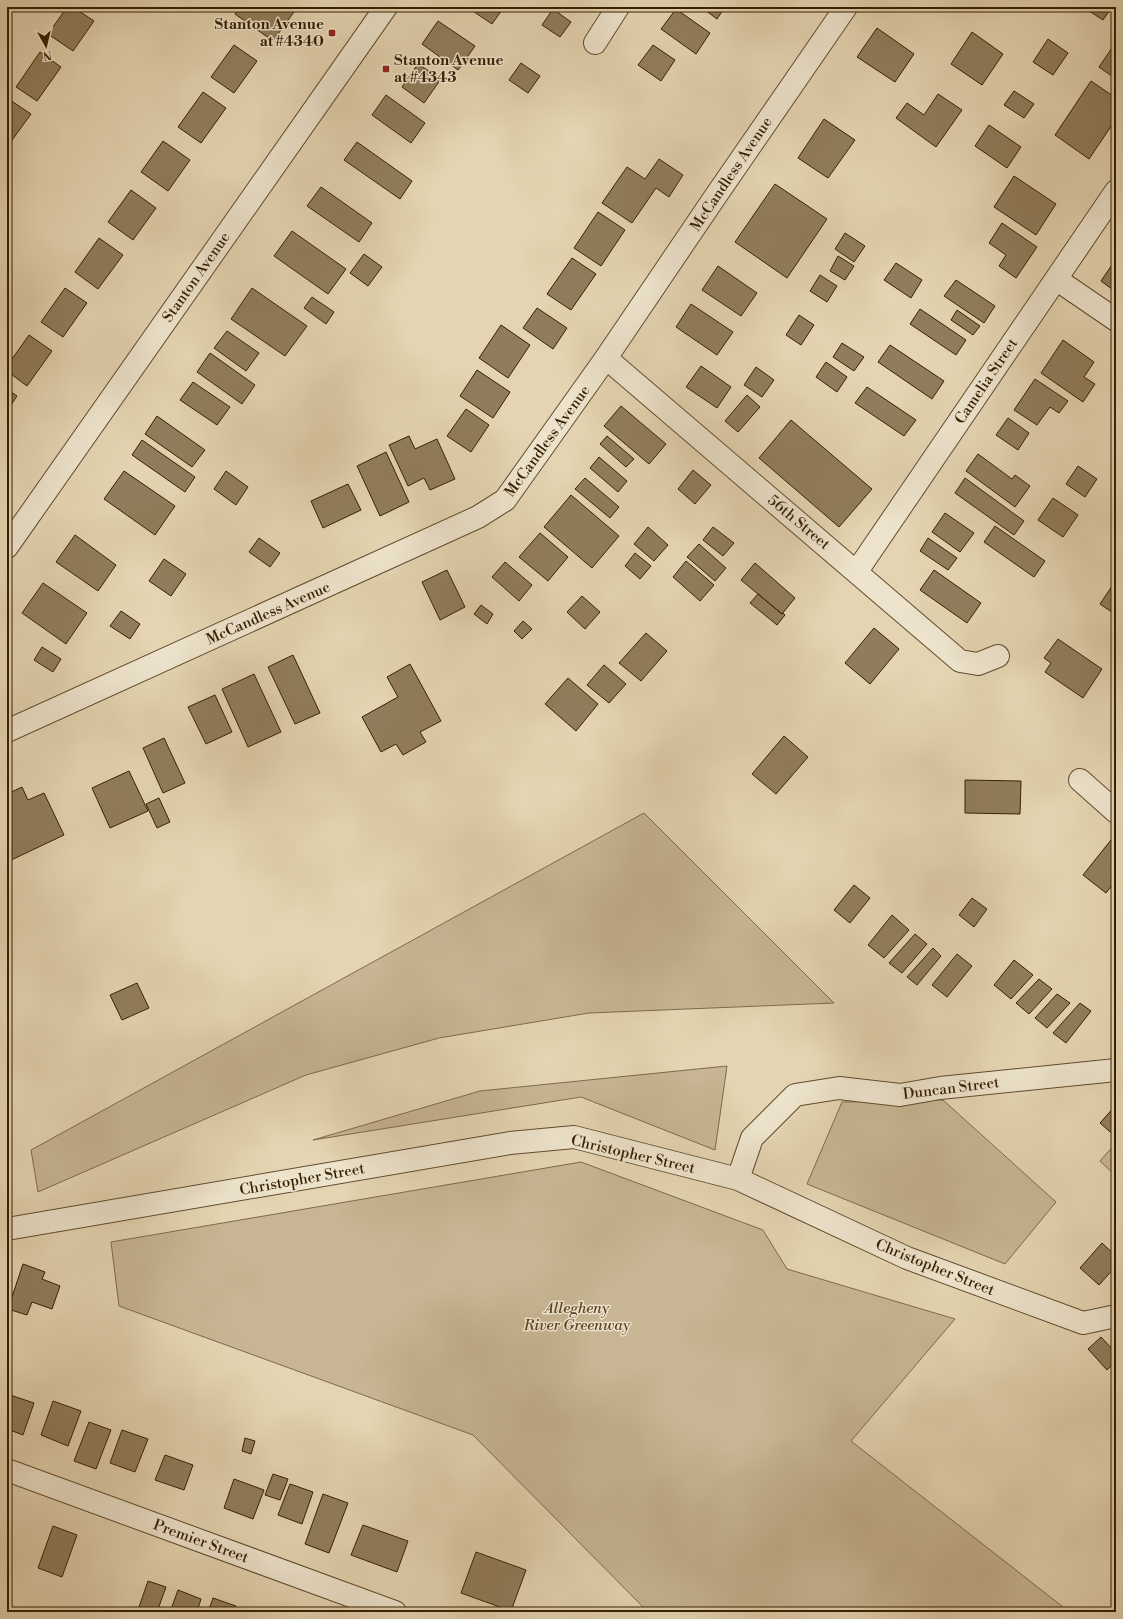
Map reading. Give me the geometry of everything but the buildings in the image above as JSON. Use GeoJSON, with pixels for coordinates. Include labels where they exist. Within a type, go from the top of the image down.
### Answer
{"type":"FeatureCollection","features":[{"type":"Feature","properties":{"kind":"street","name":"Stanton Avenue"},"geometry":{"type":"LineString","coordinates":[[7,547],[386,7]]}},
{"type":"Feature","properties":{"kind":"street"},"geometry":{"type":"LineString","coordinates":[[595,43],[618,7]]}},
{"type":"Feature","properties":{"kind":"street","name":"McCandless Avenue"},"geometry":{"type":"LineString","coordinates":[[7,731],[463,524],[478,517],[505,500],[606,358],[719,190],[846,7]]}},
{"type":"Feature","properties":{"kind":"street","name":"Camelia Street"},"geometry":{"type":"LineString","coordinates":[[857,571],[1116,191]]}},
{"type":"Feature","properties":{"kind":"street"},"geometry":{"type":"LineString","coordinates":[[1056,279],[1116,320]]}},
{"type":"Feature","properties":{"kind":"street","name":"56th Street"},"geometry":{"type":"LineString","coordinates":[[606,358],[857,571],[960,661],[978,664],[998,656]]}},
{"type":"Feature","properties":{"kind":"street"},"geometry":{"type":"LineString","coordinates":[[1080,780],[1116,812]]}},
{"type":"Feature","properties":{"kind":"street","name":"Duncan Street"},"geometry":{"type":"LineString","coordinates":[[738,1179],[752,1138],[795,1095],[839,1088],[900,1095],[940,1088],[1116,1070]]}},
{"type":"Feature","properties":{"kind":"street","name":"Christopher Street"},"geometry":{"type":"LineString","coordinates":[[7,1230],[510,1143],[574,1137],[738,1179],[907,1258],[1083,1323],[1116,1316]]}},
{"type":"Feature","properties":{"kind":"street","name":"Premier Street"},"geometry":{"type":"LineString","coordinates":[[7,1470],[395,1612]]}},
{"type":"Feature","properties":{"kind":"green space"},"geometry":{"type":"Polygon","coordinates":[[[644,813],[834,1003],[589,1013],[439,1038],[306,1075],[38,1192],[31,1150],[644,813]]]}},
{"type":"Feature","properties":{"kind":"green space"},"geometry":{"type":"Polygon","coordinates":[[[727,1066],[715,1150],[581,1097],[313,1140],[480,1091],[727,1066]]]}},
{"type":"Feature","properties":{"kind":"green space"},"geometry":{"type":"Polygon","coordinates":[[[943,1100],[1056,1202],[1005,1264],[807,1184],[842,1102],[943,1100]]]}},
{"type":"Feature","properties":{"kind":"green space"},"geometry":{"type":"Polygon","coordinates":[[[1116,1143],[1116,1176],[1100,1161],[1116,1143]]]}},
{"type":"Feature","properties":{"kind":"green space","name":"Allegheny River Greenway"},"geometry":{"type":"Polygon","coordinates":[[[581,1162],[763,1230],[787,1269],[955,1319],[851,1441],[1063,1607],[1066,1612],[648,1612],[473,1435],[119,1306],[111,1242],[581,1162]]]}},
{"type":"Feature","properties":{"kind":"place","name":"Stanton Avenue at #4340"},"geometry":{"type":"Point","coordinates":[332,33]}},
{"type":"Feature","properties":{"kind":"place","name":"Stanton Avenue at #4343"},"geometry":{"type":"Point","coordinates":[386,69]}}]}
